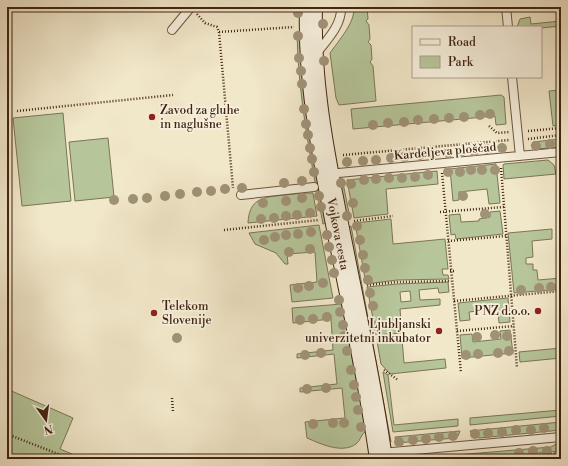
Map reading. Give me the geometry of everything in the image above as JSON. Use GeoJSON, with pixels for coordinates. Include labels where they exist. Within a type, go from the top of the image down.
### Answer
{"type":"FeatureCollection","features":[{"type":"Feature","properties":{"kind":"street","name":"Vojkova cesta"},"geometry":{"type":"LineString","coordinates":[[310,16],[320,181],[380,456]]}},
{"type":"Feature","properties":{"kind":"lane"},"geometry":{"type":"LineString","coordinates":[[312,59],[338,23],[341,16],[340,7]]}},
{"type":"Feature","properties":{"kind":"lane"},"geometry":{"type":"LineString","coordinates":[[506,7],[508,26]]}},
{"type":"Feature","properties":{"kind":"lane"},"geometry":{"type":"LineString","coordinates":[[172,30],[193,9]]}},
{"type":"Feature","properties":{"kind":"lane"},"geometry":{"type":"LineString","coordinates":[[512,78],[520,156]]}},
{"type":"Feature","properties":{"kind":"lane","name":"Kardeljeva ploščad"},"geometry":{"type":"LineString","coordinates":[[241,195],[320,181],[441,163],[561,152],[561,156]]}},
{"type":"Feature","properties":{"kind":"lane"},"geometry":{"type":"LineString","coordinates":[[380,456],[561,436]]}},
{"type":"Feature","properties":{"kind":"path"},"geometry":{"type":"LineString","coordinates":[[193,9],[206,23],[217,27],[219,32],[233,191]]}},
{"type":"Feature","properties":{"kind":"path"},"geometry":{"type":"LineString","coordinates":[[219,32],[310,16]]}},
{"type":"Feature","properties":{"kind":"path"},"geometry":{"type":"LineString","coordinates":[[17,111],[173,95]]}},
{"type":"Feature","properties":{"kind":"path"},"geometry":{"type":"LineString","coordinates":[[343,155],[561,136]]}},
{"type":"Feature","properties":{"kind":"path"},"geometry":{"type":"LineString","coordinates":[[500,158],[517,368]]}},
{"type":"Feature","properties":{"kind":"path"},"geometry":{"type":"LineString","coordinates":[[441,163],[450,271],[461,373]]}},
{"type":"Feature","properties":{"kind":"path"},"geometry":{"type":"LineString","coordinates":[[440,212],[504,207]]}},
{"type":"Feature","properties":{"kind":"path"},"geometry":{"type":"LineString","coordinates":[[352,222],[393,216]]}},
{"type":"Feature","properties":{"kind":"path"},"geometry":{"type":"LineString","coordinates":[[224,230],[320,220]]}},
{"type":"Feature","properties":{"kind":"path"},"geometry":{"type":"LineString","coordinates":[[448,241],[506,236]]}},
{"type":"Feature","properties":{"kind":"path"},"geometry":{"type":"LineString","coordinates":[[450,271],[456,270]]}},
{"type":"Feature","properties":{"kind":"path"},"geometry":{"type":"LineString","coordinates":[[364,286],[397,282],[451,281]]}},
{"type":"Feature","properties":{"kind":"path"},"geometry":{"type":"LineString","coordinates":[[454,301],[561,291]]}},
{"type":"Feature","properties":{"kind":"path"},"geometry":{"type":"LineString","coordinates":[[457,331],[514,326]]}},
{"type":"Feature","properties":{"kind":"path"},"geometry":{"type":"LineString","coordinates":[[374,339],[402,336]]}},
{"type":"Feature","properties":{"kind":"path"},"geometry":{"type":"LineString","coordinates":[[380,366],[398,380]]}},
{"type":"Feature","properties":{"kind":"path"},"geometry":{"type":"LineString","coordinates":[[172,398],[173,412]]}},
{"type":"Feature","properties":{"kind":"path"},"geometry":{"type":"LineString","coordinates":[[7,434],[71,459]]}},
{"type":"Feature","properties":{"kind":"path"},"geometry":{"type":"LineString","coordinates":[[500,459],[561,453]]}},
{"type":"Feature","properties":{"kind":"green space"},"geometry":{"type":"Polygon","coordinates":[[[354,7],[367,7],[368,19],[366,21],[369,25],[370,39],[368,42],[371,45],[372,59],[370,62],[373,66],[376,101],[339,105],[336,98],[330,53],[349,25],[354,13],[354,7]]]}},
{"type":"Feature","properties":{"kind":"green space"},"geometry":{"type":"Polygon","coordinates":[[[530,17],[531,24],[561,21],[561,26],[542,28],[542,26],[517,26],[520,19],[530,17]]]}},
{"type":"Feature","properties":{"kind":"green space"},"geometry":{"type":"Polygon","coordinates":[[[301,30],[327,223],[323,224],[310,153],[300,81],[297,33],[301,30]]]}},
{"type":"Feature","properties":{"kind":"green space"},"geometry":{"type":"Polygon","coordinates":[[[561,90],[561,125],[553,126],[549,91],[561,90]]]}},
{"type":"Feature","properties":{"kind":"green space"},"geometry":{"type":"Polygon","coordinates":[[[501,95],[504,97],[506,124],[496,125],[495,116],[353,129],[351,109],[501,95]]]}},
{"type":"Feature","properties":{"kind":"green space"},"geometry":{"type":"Polygon","coordinates":[[[63,113],[71,201],[22,206],[13,118],[63,113]]]}},
{"type":"Feature","properties":{"kind":"green space"},"geometry":{"type":"Polygon","coordinates":[[[108,138],[114,197],[75,201],[69,142],[108,138]]]}},
{"type":"Feature","properties":{"kind":"green space"},"geometry":{"type":"Polygon","coordinates":[[[561,139],[561,147],[536,149],[531,146],[533,142],[561,139]]]}},
{"type":"Feature","properties":{"kind":"green space"},"geometry":{"type":"Polygon","coordinates":[[[548,160],[554,165],[556,174],[504,179],[504,164],[548,160]]]}},
{"type":"Feature","properties":{"kind":"green space"},"geometry":{"type":"Polygon","coordinates":[[[496,164],[500,203],[489,204],[487,189],[459,192],[459,200],[453,201],[450,169],[496,164]]]}},
{"type":"Feature","properties":{"kind":"green space"},"geometry":{"type":"Polygon","coordinates":[[[437,171],[438,184],[386,189],[388,214],[354,218],[347,180],[437,171]]]}},
{"type":"Feature","properties":{"kind":"green space"},"geometry":{"type":"Polygon","coordinates":[[[342,178],[350,218],[345,218],[339,181],[342,178]]]}},
{"type":"Feature","properties":{"kind":"green space"},"geometry":{"type":"Polygon","coordinates":[[[313,193],[317,216],[248,223],[251,208],[259,200],[277,196],[313,193]]]}},
{"type":"Feature","properties":{"kind":"green space"},"geometry":{"type":"Polygon","coordinates":[[[500,211],[503,234],[456,239],[455,234],[451,235],[449,215],[460,214],[461,222],[479,221],[479,219],[490,217],[490,212],[500,211]]]}},
{"type":"Feature","properties":{"kind":"green space"},"geometry":{"type":"Polygon","coordinates":[[[391,219],[393,244],[445,239],[448,269],[442,269],[443,275],[448,275],[449,279],[397,280],[366,284],[355,223],[391,219]]]}},
{"type":"Feature","properties":{"kind":"green space"},"geometry":{"type":"Polygon","coordinates":[[[319,225],[333,298],[292,302],[290,285],[317,282],[315,252],[287,254],[288,264],[285,264],[276,253],[255,244],[249,233],[319,225]]]}},
{"type":"Feature","properties":{"kind":"green space"},"geometry":{"type":"Polygon","coordinates":[[[351,226],[391,442],[388,439],[347,228],[351,226]]]}},
{"type":"Feature","properties":{"kind":"green space"},"geometry":{"type":"Polygon","coordinates":[[[552,229],[552,239],[532,241],[533,257],[526,258],[526,264],[533,264],[533,270],[537,270],[538,280],[561,278],[561,289],[514,293],[508,233],[552,229]]]}},
{"type":"Feature","properties":{"kind":"green space"},"geometry":{"type":"Polygon","coordinates":[[[448,282],[449,292],[439,293],[438,288],[419,290],[420,300],[440,299],[440,305],[400,309],[402,333],[376,335],[367,287],[448,282]],[[410,291],[400,292],[401,302],[411,301],[410,291]]]}},
{"type":"Feature","properties":{"kind":"green space"},"geometry":{"type":"Polygon","coordinates":[[[508,298],[510,322],[499,323],[498,311],[488,312],[487,310],[469,312],[470,320],[460,321],[458,303],[508,298]]]}},
{"type":"Feature","properties":{"kind":"green space"},"geometry":{"type":"Polygon","coordinates":[[[342,304],[366,431],[356,444],[350,447],[338,448],[307,438],[305,422],[345,418],[342,388],[300,392],[300,388],[337,384],[334,354],[297,358],[297,354],[333,350],[331,319],[293,323],[292,308],[342,304]]]}},
{"type":"Feature","properties":{"kind":"green space"},"geometry":{"type":"Polygon","coordinates":[[[510,330],[513,353],[462,358],[460,335],[472,334],[473,342],[501,339],[500,331],[510,330]]]}},
{"type":"Feature","properties":{"kind":"green space"},"geometry":{"type":"Polygon","coordinates":[[[402,339],[404,363],[445,359],[446,368],[390,374],[381,364],[377,341],[402,339]]]}},
{"type":"Feature","properties":{"kind":"green space"},"geometry":{"type":"Polygon","coordinates":[[[561,348],[561,358],[520,362],[519,352],[561,348]]]}},
{"type":"Feature","properties":{"kind":"green space"},"geometry":{"type":"Polygon","coordinates":[[[383,372],[388,375],[394,425],[458,419],[458,426],[393,432],[383,372]]]}},
{"type":"Feature","properties":{"kind":"green space"},"geometry":{"type":"Polygon","coordinates":[[[7,389],[73,418],[60,449],[84,459],[7,459],[7,389]]]}},
{"type":"Feature","properties":{"kind":"green space"},"geometry":{"type":"Polygon","coordinates":[[[561,410],[561,416],[470,425],[470,418],[561,410]]]}},
{"type":"Feature","properties":{"kind":"green space"},"geometry":{"type":"Polygon","coordinates":[[[561,422],[561,430],[479,438],[474,436],[470,431],[561,422]]]}},
{"type":"Feature","properties":{"kind":"green space"},"geometry":{"type":"Polygon","coordinates":[[[460,431],[458,436],[455,438],[396,443],[395,437],[460,431]]]}},
{"type":"Feature","properties":{"kind":"green space"},"geometry":{"type":"Polygon","coordinates":[[[561,442],[561,451],[473,459],[409,459],[551,447],[561,442]]]}},
{"type":"Feature","properties":{"kind":"place","name":"Zavod za gluhe in naglušne"},"geometry":{"type":"Point","coordinates":[152,117]}},
{"type":"Feature","properties":{"kind":"place","name":"PNZ d.o.o."},"geometry":{"type":"Point","coordinates":[538,311]}},
{"type":"Feature","properties":{"kind":"place","name":"Telekom Slovenije"},"geometry":{"type":"Point","coordinates":[154,313]}},
{"type":"Feature","properties":{"kind":"place","name":"Ljubljanski univerzitetni inkubator"},"geometry":{"type":"Point","coordinates":[439,331]}}]}
